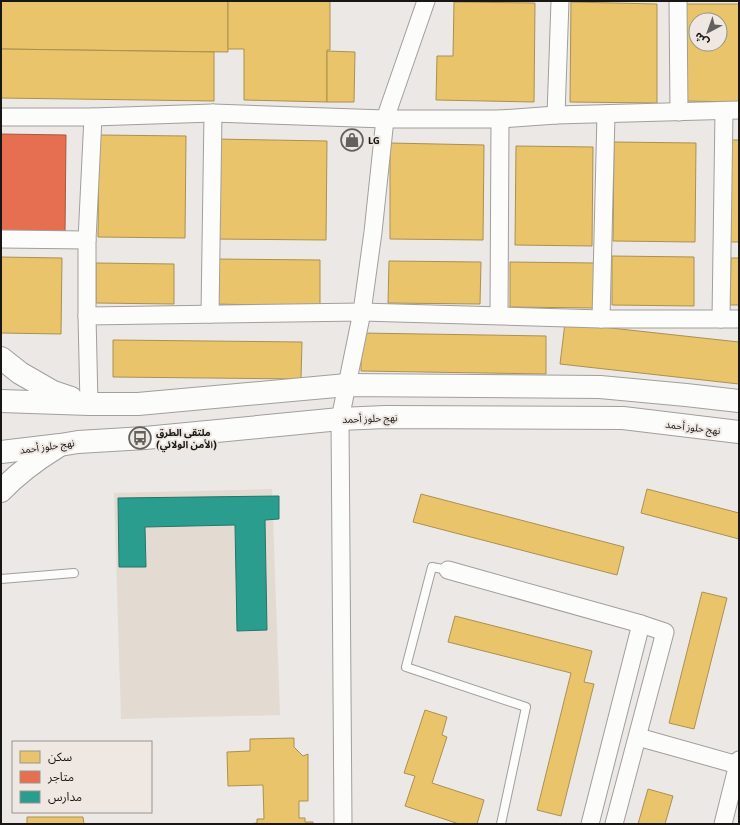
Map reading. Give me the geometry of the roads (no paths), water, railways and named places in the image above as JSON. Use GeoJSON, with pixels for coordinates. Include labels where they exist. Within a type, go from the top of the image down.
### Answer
{"type":"FeatureCollection","features":[{"type":"Feature","properties":{"kind":"main road"},"geometry":{"type":"LineString","coordinates":[[1,358],[20,373],[53,392],[89,404]]}},
{"type":"Feature","properties":{"kind":"main road"},"geometry":{"type":"LineString","coordinates":[[1,401],[138,404],[347,385],[600,387],[739,401]]}},
{"type":"Feature","properties":{"kind":"main road","name":"نهج حلوز أحمد"},"geometry":{"type":"LineString","coordinates":[[1,452],[78,442],[145,438],[340,419],[385,417],[623,418],[739,432]]}},
{"type":"Feature","properties":{"kind":"main road"},"geometry":{"type":"LineString","coordinates":[[1,491],[36,460],[60,445]]}},
{"type":"Feature","properties":{"kind":"street"},"geometry":{"type":"LineString","coordinates":[[343,824],[340,419],[362,312],[373,232],[385,119],[426,1]]}},
{"type":"Feature","properties":{"kind":"street"},"geometry":{"type":"LineString","coordinates":[[556,116],[560,1]]}},
{"type":"Feature","properties":{"kind":"street"},"geometry":{"type":"LineString","coordinates":[[678,1],[678,112]]}},
{"type":"Feature","properties":{"kind":"street"},"geometry":{"type":"LineString","coordinates":[[1,117],[93,117],[213,113],[385,119],[500,119],[731,110],[721,319]]}},
{"type":"Feature","properties":{"kind":"street"},"geometry":{"type":"LineString","coordinates":[[210,314],[213,113]]}},
{"type":"Feature","properties":{"kind":"street"},"geometry":{"type":"LineString","coordinates":[[601,318],[606,114]]}},
{"type":"Feature","properties":{"kind":"street"},"geometry":{"type":"LineString","coordinates":[[89,404],[87,240],[93,117]]}},
{"type":"Feature","properties":{"kind":"street"},"geometry":{"type":"LineString","coordinates":[[499,315],[500,119]]}},
{"type":"Feature","properties":{"kind":"street"},"geometry":{"type":"LineString","coordinates":[[1,239],[87,240]]}},
{"type":"Feature","properties":{"kind":"street"},"geometry":{"type":"LineString","coordinates":[[87,316],[362,312],[601,318],[739,319]]}},
{"type":"Feature","properties":{"kind":"street"},"geometry":{"type":"LineString","coordinates":[[448,570],[666,632],[614,824]]}},
{"type":"Feature","properties":{"kind":"street"},"geometry":{"type":"LineString","coordinates":[[590,824],[640,624]]}},
{"type":"Feature","properties":{"kind":"street"},"geometry":{"type":"LineString","coordinates":[[638,737],[738,763],[723,824]]}},
{"type":"Feature","properties":{"kind":"lane"},"geometry":{"type":"LineString","coordinates":[[448,570],[432,567],[406,667],[526,707],[501,824]]}},
{"type":"Feature","properties":{"kind":"lane"},"geometry":{"type":"LineString","coordinates":[[1,579],[74,573]]}},
{"type":"Feature","properties":{"kind":"place","name":"LG"},"geometry":{"type":"Point","coordinates":[352,140]}},
{"type":"Feature","properties":{"kind":"place","name":"ملتقى الطرق (الأمن الولائي)"},"geometry":{"type":"Point","coordinates":[140,438]}}]}
